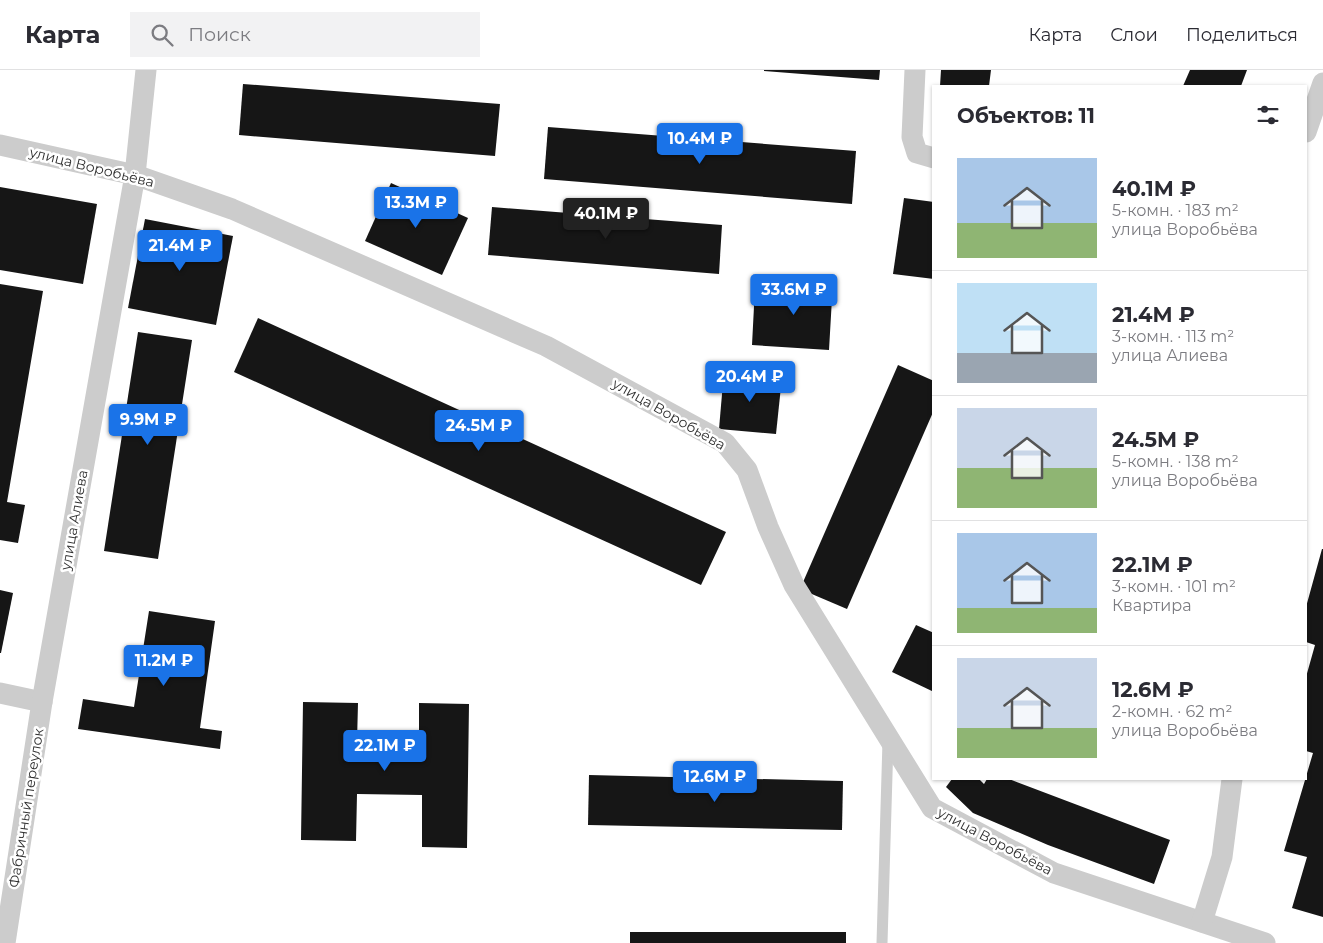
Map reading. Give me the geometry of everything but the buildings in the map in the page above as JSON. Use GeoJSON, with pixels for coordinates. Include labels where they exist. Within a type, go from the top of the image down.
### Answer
{"type":"FeatureCollection","features":[{"type":"Feature","properties":{"kind":"street","name":"улица Алиева"},"geometry":{"type":"LineString","coordinates":[[42,702],[135,175],[146,70]]}},
{"type":"Feature","properties":{"kind":"street"},"geometry":{"type":"LineString","coordinates":[[915,70],[912,137],[917,153],[932,157]]}},
{"type":"Feature","properties":{"kind":"street"},"geometry":{"type":"LineString","coordinates":[[1307,129],[1323,83]]}},
{"type":"Feature","properties":{"kind":"street","name":"улица Воробьёва"},"geometry":{"type":"LineString","coordinates":[[0,145],[135,175],[232,209],[546,346],[725,443],[747,470],[768,527],[794,585],[932,808],[1054,873],[1265,943]]}},
{"type":"Feature","properties":{"kind":"street"},"geometry":{"type":"LineString","coordinates":[[0,693],[42,702]]}},
{"type":"Feature","properties":{"kind":"street","name":"Фабричный переулок"},"geometry":{"type":"LineString","coordinates":[[5,943],[42,702]]}},
{"type":"Feature","properties":{"kind":"street"},"geometry":{"type":"LineString","coordinates":[[1202,922],[1222,857],[1232,780]]}},
{"type":"Feature","properties":{"kind":"lane"},"geometry":{"type":"LineString","coordinates":[[882,943],[888,737]]}}]}
